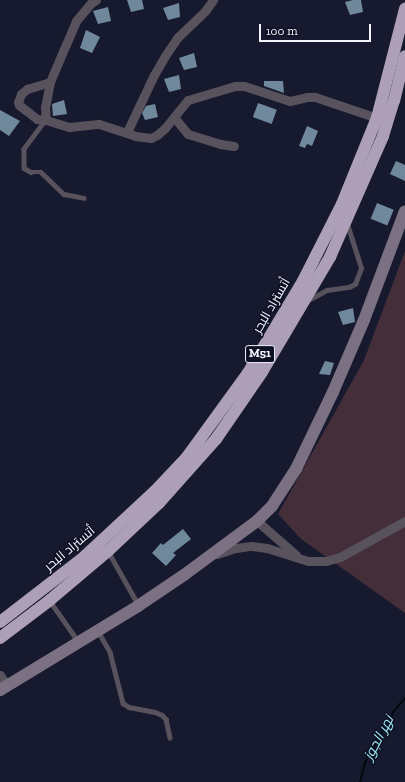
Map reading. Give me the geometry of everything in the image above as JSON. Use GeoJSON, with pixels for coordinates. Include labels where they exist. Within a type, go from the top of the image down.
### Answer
{"type":"FeatureCollection","features":[{"type":"Feature","properties":{"kind":"highway","name":"أتستراد البحر"},"geometry":{"type":"LineString","coordinates":[[0,622],[89,553],[155,491],[187,457],[248,373],[296,293],[342,204],[377,118],[405,9]]}},
{"type":"Feature","properties":{"kind":"highway","name":"أتستراد البحر"},"geometry":{"type":"LineString","coordinates":[[0,638],[50,600],[108,551],[164,497],[216,439],[262,372],[330,257],[384,136],[405,56]]}},
{"type":"Feature","properties":{"kind":"street"},"geometry":{"type":"LineString","coordinates":[[46,120],[45,107],[50,82],[76,21],[91,3],[96,0]]}},
{"type":"Feature","properties":{"kind":"street"},"geometry":{"type":"LineString","coordinates":[[127,132],[154,75],[165,56],[177,38],[205,11],[213,0]]}},
{"type":"Feature","properties":{"kind":"street"},"geometry":{"type":"LineString","coordinates":[[50,82],[41,84],[21,94],[18,102],[19,105],[37,119],[46,120],[69,127],[99,124],[144,138],[151,138],[157,135],[188,100],[235,86],[244,86],[290,101],[307,96],[314,97],[377,118]]}},
{"type":"Feature","properties":{"kind":"street"},"geometry":{"type":"LineString","coordinates":[[174,117],[188,134],[220,144],[234,146]]}},
{"type":"Feature","properties":{"kind":"street"},"geometry":{"type":"LineString","coordinates":[[0,675],[4,688],[98,631],[138,606],[210,556],[257,521],[272,506],[291,478],[334,392],[364,320],[405,211]]}},
{"type":"Feature","properties":{"kind":"street"},"geometry":{"type":"LineString","coordinates":[[257,521],[301,559]]}},
{"type":"Feature","properties":{"kind":"street"},"geometry":{"type":"LineString","coordinates":[[210,556],[236,548],[251,546],[267,548],[301,559],[314,561],[334,559],[405,521]]}},
{"type":"Feature","properties":{"kind":"lane"},"geometry":{"type":"LineString","coordinates":[[46,120],[24,149],[24,168],[31,172],[41,172],[64,194],[84,198]]}},
{"type":"Feature","properties":{"kind":"lane"},"geometry":{"type":"LineString","coordinates":[[299,311],[309,300],[321,292],[332,288],[351,287],[355,284],[360,271],[360,265],[346,223]]}},
{"type":"Feature","properties":{"kind":"lane"},"geometry":{"type":"LineString","coordinates":[[108,551],[138,606]]}},
{"type":"Feature","properties":{"kind":"lane"},"geometry":{"type":"LineString","coordinates":[[50,600],[79,642]]}},
{"type":"Feature","properties":{"kind":"lane"},"geometry":{"type":"LineString","coordinates":[[98,631],[114,663],[123,703],[129,708],[155,712],[162,715],[166,718],[170,738]]}},
{"type":"Feature","properties":{"kind":"shaded area"},"geometry":{"type":"Polygon","coordinates":[[[405,251],[405,613],[301,539],[278,514],[364,360],[405,251]]]}},
{"type":"Feature","properties":{"kind":"building"},"geometry":{"type":"Polygon","coordinates":[[[127,0],[142,0],[144,9],[131,12],[127,0]]]}},
{"type":"Feature","properties":{"kind":"building"},"geometry":{"type":"Polygon","coordinates":[[[361,0],[363,12],[350,15],[345,2],[361,0]]]}},
{"type":"Feature","properties":{"kind":"building"},"geometry":{"type":"Polygon","coordinates":[[[179,3],[180,17],[168,20],[163,8],[179,3]]]}},
{"type":"Feature","properties":{"kind":"building"},"geometry":{"type":"Polygon","coordinates":[[[108,7],[111,21],[98,24],[93,11],[108,7]]]}},
{"type":"Feature","properties":{"kind":"building"},"geometry":{"type":"Polygon","coordinates":[[[86,30],[100,37],[92,53],[80,48],[86,30]]]}},
{"type":"Feature","properties":{"kind":"building"},"geometry":{"type":"Polygon","coordinates":[[[194,53],[197,67],[184,70],[179,58],[194,53]]]}},
{"type":"Feature","properties":{"kind":"building"},"geometry":{"type":"Polygon","coordinates":[[[179,75],[181,89],[169,92],[164,79],[179,75]]]}},
{"type":"Feature","properties":{"kind":"building"},"geometry":{"type":"Polygon","coordinates":[[[264,81],[283,81],[284,93],[264,86],[264,81]]]}},
{"type":"Feature","properties":{"kind":"building"},"geometry":{"type":"Polygon","coordinates":[[[64,100],[67,114],[53,116],[52,104],[64,100]]]}},
{"type":"Feature","properties":{"kind":"building"},"geometry":{"type":"Polygon","coordinates":[[[258,103],[277,110],[272,124],[253,117],[258,103]]]}},
{"type":"Feature","properties":{"kind":"building"},"geometry":{"type":"Polygon","coordinates":[[[155,104],[158,117],[145,120],[142,113],[146,106],[155,104]]]}},
{"type":"Feature","properties":{"kind":"building"},"geometry":{"type":"Polygon","coordinates":[[[0,110],[20,121],[9,136],[0,130],[0,110]]]}},
{"type":"Feature","properties":{"kind":"building"},"geometry":{"type":"Polygon","coordinates":[[[307,126],[318,131],[312,146],[307,144],[305,148],[299,146],[307,126]]]}},
{"type":"Feature","properties":{"kind":"building"},"geometry":{"type":"Polygon","coordinates":[[[396,161],[405,165],[405,181],[390,174],[396,161]]]}},
{"type":"Feature","properties":{"kind":"building"},"geometry":{"type":"Polygon","coordinates":[[[377,203],[394,210],[387,226],[371,219],[377,203]]]}},
{"type":"Feature","properties":{"kind":"building"},"geometry":{"type":"Polygon","coordinates":[[[353,308],[355,322],[343,325],[338,312],[353,308]]]}},
{"type":"Feature","properties":{"kind":"building"},"geometry":{"type":"Polygon","coordinates":[[[325,361],[334,363],[330,375],[319,374],[325,361]]]}},
{"type":"Feature","properties":{"kind":"building"},"geometry":{"type":"Polygon","coordinates":[[[183,529],[191,539],[173,553],[176,555],[166,566],[152,553],[161,543],[163,545],[183,529]]]}},
{"type":"Feature","properties":{"kind":"waterway","name":"نهر الجوز"},"geometry":{"type":"LineString","coordinates":[[360,782],[365,763],[393,712],[405,698]]}}]}
